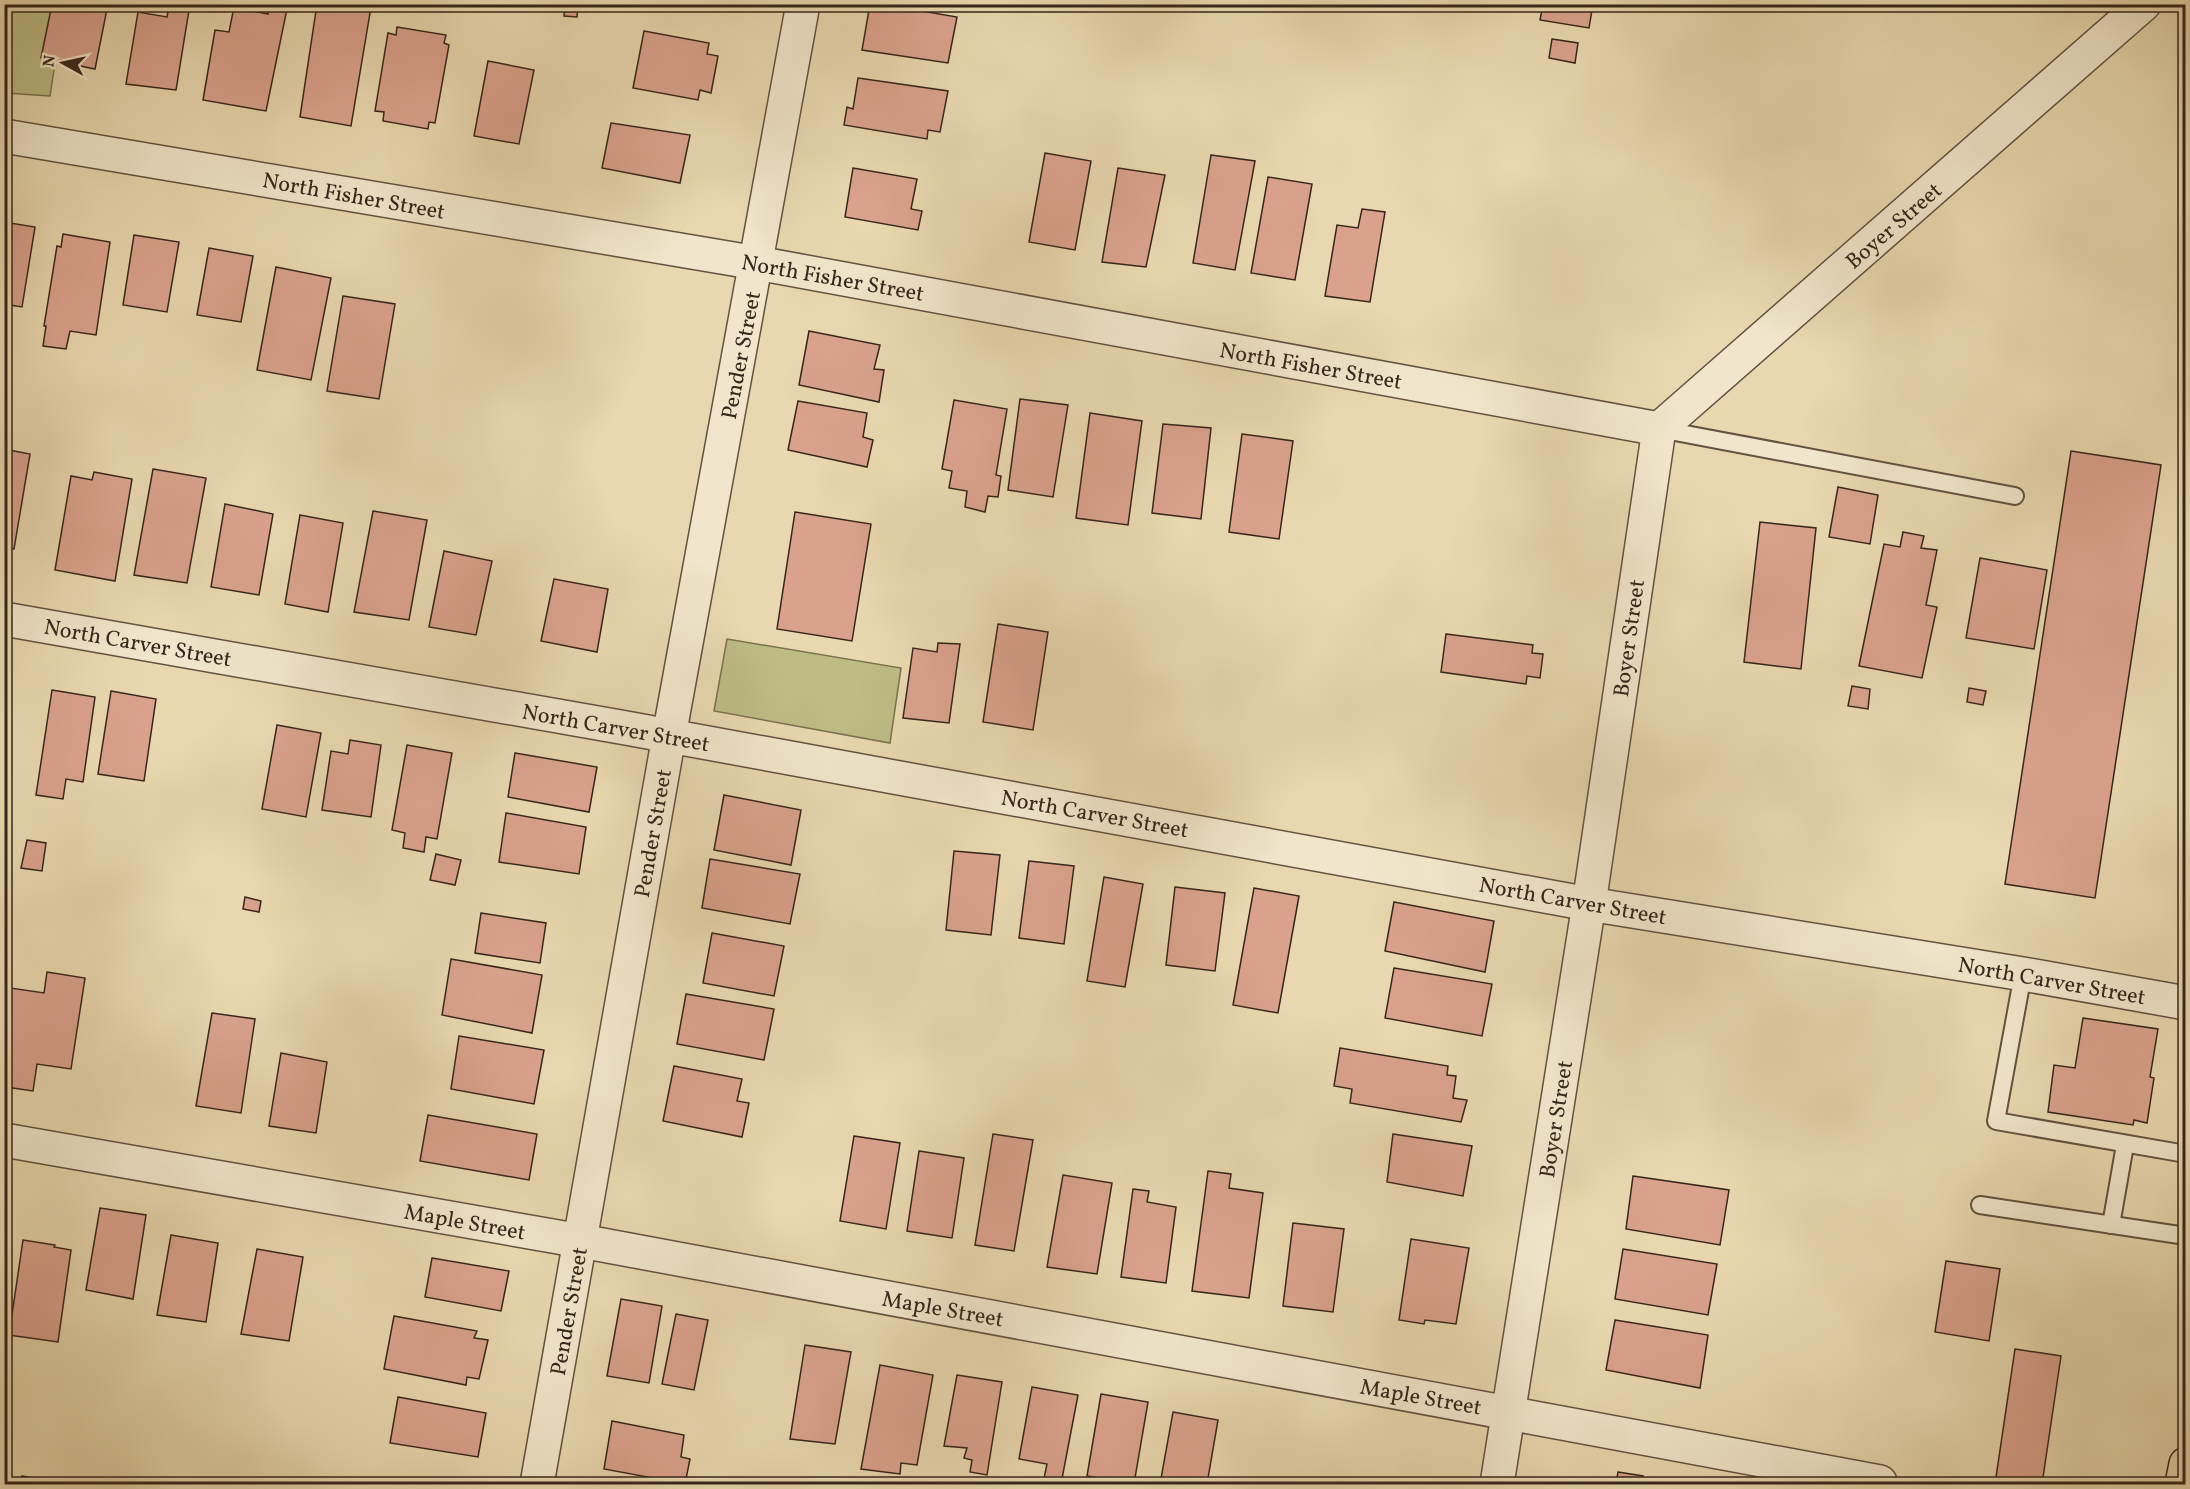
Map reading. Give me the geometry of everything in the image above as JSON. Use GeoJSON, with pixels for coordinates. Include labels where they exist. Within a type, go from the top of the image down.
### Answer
{"type":"FeatureCollection","features":[{"type":"Feature","properties":{"kind":"main road"},"geometry":{"type":"LineString","coordinates":[[2182,1485],[2186,1464]]}},
{"type":"Feature","properties":{"kind":"street","name":"Pender Street"},"geometry":{"type":"LineString","coordinates":[[537,1485],[669,736],[803,4]]}},
{"type":"Feature","properties":{"kind":"street","name":"Boyer Street"},"geometry":{"type":"LineString","coordinates":[[1497,1485],[1589,903],[1659,429],[2144,4]]}},
{"type":"Feature","properties":{"kind":"street","name":"North Fisher Street"},"geometry":{"type":"LineString","coordinates":[[4,136],[757,263],[1659,429]]}},
{"type":"Feature","properties":{"kind":"street","name":"North Carver Street"},"geometry":{"type":"LineString","coordinates":[[4,619],[669,736],[1589,903],[2186,1003]]}},
{"type":"Feature","properties":{"kind":"street","name":"Maple Street"},"geometry":{"type":"LineString","coordinates":[[4,1140],[581,1241],[1880,1482]]}},
{"type":"Feature","properties":{"kind":"lane"},"geometry":{"type":"LineString","coordinates":[[1659,429],[2015,496]]}},
{"type":"Feature","properties":{"kind":"lane"},"geometry":{"type":"LineString","coordinates":[[2023,974],[1996,1121],[2186,1154]]}},
{"type":"Feature","properties":{"kind":"lane"},"geometry":{"type":"LineString","coordinates":[[2111,1226],[2125,1145]]}},
{"type":"Feature","properties":{"kind":"lane"},"geometry":{"type":"LineString","coordinates":[[1980,1205],[2186,1236]]}},
{"type":"Feature","properties":{"kind":"shaded area"},"geometry":{"type":"Polygon","coordinates":[[[4,5],[64,5],[50,96],[5,93],[4,5]]]}},
{"type":"Feature","properties":{"kind":"shaded area"},"geometry":{"type":"Polygon","coordinates":[[[727,639],[901,668],[890,743],[714,711],[727,639]]]}},
{"type":"Feature","properties":{"kind":"building"},"geometry":{"type":"Polygon","coordinates":[[[52,4],[108,4],[95,69],[41,58],[52,4]]]}},
{"type":"Feature","properties":{"kind":"building"},"geometry":{"type":"Polygon","coordinates":[[[270,4],[288,4],[266,111],[203,100],[215,30],[229,32],[234,7],[268,14],[270,4]]]}},
{"type":"Feature","properties":{"kind":"building"},"geometry":{"type":"Polygon","coordinates":[[[317,4],[359,4],[371,7],[351,126],[300,117],[317,4]]]}},
{"type":"Feature","properties":{"kind":"building"},"geometry":{"type":"Polygon","coordinates":[[[565,4],[578,4],[577,17],[564,16],[565,4]]]}},
{"type":"Feature","properties":{"kind":"building"},"geometry":{"type":"Polygon","coordinates":[[[870,4],[957,17],[948,63],[862,50],[870,4]]]}},
{"type":"Feature","properties":{"kind":"building"},"geometry":{"type":"Polygon","coordinates":[[[1543,4],[1593,4],[1589,28],[1540,20],[1543,4]]]}},
{"type":"Feature","properties":{"kind":"building"},"geometry":{"type":"Polygon","coordinates":[[[169,6],[189,10],[176,90],[126,84],[138,12],[167,17],[169,6]]]}},
{"type":"Feature","properties":{"kind":"building"},"geometry":{"type":"Polygon","coordinates":[[[397,27],[446,35],[444,43],[449,45],[435,123],[429,122],[428,129],[383,121],[384,112],[375,111],[388,33],[396,35],[397,27]]]}},
{"type":"Feature","properties":{"kind":"building"},"geometry":{"type":"Polygon","coordinates":[[[644,31],[709,43],[707,54],[718,56],[711,93],[700,90],[698,100],[633,88],[644,31]]]}},
{"type":"Feature","properties":{"kind":"building"},"geometry":{"type":"Polygon","coordinates":[[[1552,39],[1578,43],[1575,63],[1549,58],[1552,39]]]}},
{"type":"Feature","properties":{"kind":"building"},"geometry":{"type":"Polygon","coordinates":[[[488,61],[534,70],[519,144],[474,136],[488,61]]]}},
{"type":"Feature","properties":{"kind":"building"},"geometry":{"type":"Polygon","coordinates":[[[858,78],[948,91],[940,132],[928,130],[927,139],[844,125],[847,107],[853,109],[858,78]]]}},
{"type":"Feature","properties":{"kind":"building"},"geometry":{"type":"Polygon","coordinates":[[[611,123],[690,135],[680,183],[602,168],[611,123]]]}},
{"type":"Feature","properties":{"kind":"building"},"geometry":{"type":"Polygon","coordinates":[[[1045,153],[1091,161],[1075,250],[1029,242],[1045,153]]]}},
{"type":"Feature","properties":{"kind":"building"},"geometry":{"type":"Polygon","coordinates":[[[1211,155],[1255,161],[1235,270],[1193,263],[1211,155]]]}},
{"type":"Feature","properties":{"kind":"building"},"geometry":{"type":"Polygon","coordinates":[[[853,168],[917,179],[911,209],[922,211],[918,230],[845,217],[853,168]]]}},
{"type":"Feature","properties":{"kind":"building"},"geometry":{"type":"Polygon","coordinates":[[[1118,168],[1165,175],[1146,267],[1102,262],[1118,168]]]}},
{"type":"Feature","properties":{"kind":"building"},"geometry":{"type":"Polygon","coordinates":[[[1268,177],[1312,184],[1295,280],[1251,273],[1268,177]]]}},
{"type":"Feature","properties":{"kind":"building"},"geometry":{"type":"Polygon","coordinates":[[[1362,209],[1385,212],[1370,302],[1325,296],[1337,225],[1358,228],[1362,209]]]}},
{"type":"Feature","properties":{"kind":"building"},"geometry":{"type":"Polygon","coordinates":[[[4,222],[35,227],[22,307],[4,304],[4,222]]]}},
{"type":"Feature","properties":{"kind":"building"},"geometry":{"type":"Polygon","coordinates":[[[63,234],[110,242],[96,335],[70,331],[66,349],[43,346],[57,246],[61,247],[63,234]]]}},
{"type":"Feature","properties":{"kind":"building"},"geometry":{"type":"Polygon","coordinates":[[[134,235],[179,242],[167,312],[123,305],[134,235]]]}},
{"type":"Feature","properties":{"kind":"building"},"geometry":{"type":"Polygon","coordinates":[[[209,248],[253,256],[241,322],[197,315],[209,248]]]}},
{"type":"Feature","properties":{"kind":"building"},"geometry":{"type":"Polygon","coordinates":[[[276,267],[331,278],[311,380],[257,370],[276,267]]]}},
{"type":"Feature","properties":{"kind":"building"},"geometry":{"type":"Polygon","coordinates":[[[343,296],[395,304],[379,399],[327,391],[343,296]]]}},
{"type":"Feature","properties":{"kind":"building"},"geometry":{"type":"Polygon","coordinates":[[[809,331],[880,345],[874,369],[884,370],[879,402],[799,385],[809,331]]]}},
{"type":"Feature","properties":{"kind":"building"},"geometry":{"type":"Polygon","coordinates":[[[1020,399],[1068,405],[1053,497],[1008,490],[1020,399]]]}},
{"type":"Feature","properties":{"kind":"building"},"geometry":{"type":"Polygon","coordinates":[[[954,400],[1007,409],[996,475],[1001,476],[998,497],[988,496],[985,512],[965,507],[967,491],[949,488],[952,471],[942,469],[954,400]]]}},
{"type":"Feature","properties":{"kind":"building"},"geometry":{"type":"Polygon","coordinates":[[[798,401],[867,413],[863,437],[873,440],[867,467],[788,450],[798,401]]]}},
{"type":"Feature","properties":{"kind":"building"},"geometry":{"type":"Polygon","coordinates":[[[1090,413],[1142,421],[1128,525],[1076,518],[1090,413]]]}},
{"type":"Feature","properties":{"kind":"building"},"geometry":{"type":"Polygon","coordinates":[[[1163,424],[1211,428],[1201,519],[1152,513],[1163,424]]]}},
{"type":"Feature","properties":{"kind":"building"},"geometry":{"type":"Polygon","coordinates":[[[1242,434],[1293,441],[1279,539],[1229,532],[1242,434]]]}},
{"type":"Feature","properties":{"kind":"building"},"geometry":{"type":"Polygon","coordinates":[[[4,449],[30,454],[14,549],[4,548],[4,449]]]}},
{"type":"Feature","properties":{"kind":"building"},"geometry":{"type":"Polygon","coordinates":[[[2071,451],[2161,465],[2095,898],[2005,884],[2071,451]]]}},
{"type":"Feature","properties":{"kind":"building"},"geometry":{"type":"Polygon","coordinates":[[[153,469],[206,478],[187,583],[134,575],[153,469]]]}},
{"type":"Feature","properties":{"kind":"building"},"geometry":{"type":"Polygon","coordinates":[[[94,472],[132,479],[115,581],[55,570],[71,476],[92,480],[94,472]]]}},
{"type":"Feature","properties":{"kind":"building"},"geometry":{"type":"Polygon","coordinates":[[[1838,487],[1878,495],[1870,544],[1829,537],[1838,487]]]}},
{"type":"Feature","properties":{"kind":"building"},"geometry":{"type":"Polygon","coordinates":[[[225,504],[273,514],[259,595],[211,587],[225,504]]]}},
{"type":"Feature","properties":{"kind":"building"},"geometry":{"type":"Polygon","coordinates":[[[373,511],[427,520],[409,620],[354,612],[373,511]]]}},
{"type":"Feature","properties":{"kind":"building"},"geometry":{"type":"Polygon","coordinates":[[[795,512],[871,524],[852,641],[777,629],[795,512]]]}},
{"type":"Feature","properties":{"kind":"building"},"geometry":{"type":"Polygon","coordinates":[[[300,515],[343,523],[328,612],[285,604],[300,515]]]}},
{"type":"Feature","properties":{"kind":"building"},"geometry":{"type":"Polygon","coordinates":[[[1760,522],[1816,528],[1801,669],[1744,662],[1760,522]]]}},
{"type":"Feature","properties":{"kind":"building"},"geometry":{"type":"Polygon","coordinates":[[[1903,532],[1924,536],[1921,548],[1937,550],[1926,605],[1937,607],[1922,678],[1859,666],[1884,544],[1900,547],[1903,532]]]}},
{"type":"Feature","properties":{"kind":"building"},"geometry":{"type":"Polygon","coordinates":[[[444,551],[492,561],[476,635],[429,627],[444,551]]]}},
{"type":"Feature","properties":{"kind":"building"},"geometry":{"type":"Polygon","coordinates":[[[1980,558],[2047,570],[2034,649],[1966,638],[1980,558]]]}},
{"type":"Feature","properties":{"kind":"building"},"geometry":{"type":"Polygon","coordinates":[[[554,579],[608,589],[597,652],[541,641],[554,579]]]}},
{"type":"Feature","properties":{"kind":"building"},"geometry":{"type":"Polygon","coordinates":[[[998,624],[1048,632],[1033,730],[983,722],[998,624]]]}},
{"type":"Feature","properties":{"kind":"building"},"geometry":{"type":"Polygon","coordinates":[[[1446,634],[1533,645],[1532,653],[1543,654],[1540,678],[1527,676],[1526,684],[1441,672],[1446,634]]]}},
{"type":"Feature","properties":{"kind":"building"},"geometry":{"type":"Polygon","coordinates":[[[938,643],[960,644],[949,723],[903,718],[913,648],[937,652],[938,643]]]}},
{"type":"Feature","properties":{"kind":"building"},"geometry":{"type":"Polygon","coordinates":[[[1852,686],[1870,689],[1868,709],[1848,706],[1852,686]]]}},
{"type":"Feature","properties":{"kind":"building"},"geometry":{"type":"Polygon","coordinates":[[[1969,688],[1986,691],[1983,705],[1967,702],[1969,688]]]}},
{"type":"Feature","properties":{"kind":"building"},"geometry":{"type":"Polygon","coordinates":[[[52,690],[95,697],[83,782],[66,779],[63,799],[36,795],[52,690]]]}},
{"type":"Feature","properties":{"kind":"building"},"geometry":{"type":"Polygon","coordinates":[[[111,691],[156,699],[144,781],[98,774],[111,691]]]}},
{"type":"Feature","properties":{"kind":"building"},"geometry":{"type":"Polygon","coordinates":[[[277,725],[321,733],[306,817],[262,809],[277,725]]]}},
{"type":"Feature","properties":{"kind":"building"},"geometry":{"type":"Polygon","coordinates":[[[350,740],[381,745],[371,817],[322,810],[331,751],[348,754],[350,740]]]}},
{"type":"Feature","properties":{"kind":"building"},"geometry":{"type":"Polygon","coordinates":[[[407,745],[452,753],[437,839],[426,837],[424,852],[403,848],[405,833],[392,830],[407,745]]]}},
{"type":"Feature","properties":{"kind":"building"},"geometry":{"type":"Polygon","coordinates":[[[515,753],[597,767],[589,812],[508,797],[515,753]]]}},
{"type":"Feature","properties":{"kind":"building"},"geometry":{"type":"Polygon","coordinates":[[[724,795],[801,810],[791,865],[714,850],[724,795]]]}},
{"type":"Feature","properties":{"kind":"building"},"geometry":{"type":"Polygon","coordinates":[[[506,813],[586,827],[579,874],[499,862],[506,813]]]}},
{"type":"Feature","properties":{"kind":"building"},"geometry":{"type":"Polygon","coordinates":[[[27,840],[46,843],[42,871],[21,868],[27,840]]]}},
{"type":"Feature","properties":{"kind":"building"},"geometry":{"type":"Polygon","coordinates":[[[954,851],[1000,855],[991,935],[946,930],[954,851]]]}},
{"type":"Feature","properties":{"kind":"building"},"geometry":{"type":"Polygon","coordinates":[[[436,854],[461,860],[455,885],[430,880],[436,854]]]}},
{"type":"Feature","properties":{"kind":"building"},"geometry":{"type":"Polygon","coordinates":[[[710,859],[800,874],[790,924],[702,908],[710,859]]]}},
{"type":"Feature","properties":{"kind":"building"},"geometry":{"type":"Polygon","coordinates":[[[1029,861],[1074,866],[1064,944],[1019,938],[1029,861]]]}},
{"type":"Feature","properties":{"kind":"building"},"geometry":{"type":"Polygon","coordinates":[[[1104,877],[1143,884],[1125,987],[1087,981],[1104,877]]]}},
{"type":"Feature","properties":{"kind":"building"},"geometry":{"type":"Polygon","coordinates":[[[1175,887],[1225,893],[1215,971],[1166,965],[1175,887]]]}},
{"type":"Feature","properties":{"kind":"building"},"geometry":{"type":"Polygon","coordinates":[[[1254,888],[1299,896],[1278,1013],[1233,1005],[1254,888]]]}},
{"type":"Feature","properties":{"kind":"building"},"geometry":{"type":"Polygon","coordinates":[[[245,897],[261,901],[259,912],[243,909],[245,897]]]}},
{"type":"Feature","properties":{"kind":"building"},"geometry":{"type":"Polygon","coordinates":[[[1394,902],[1494,921],[1485,972],[1385,951],[1394,902]]]}},
{"type":"Feature","properties":{"kind":"building"},"geometry":{"type":"Polygon","coordinates":[[[481,913],[546,923],[540,963],[475,953],[481,913]]]}},
{"type":"Feature","properties":{"kind":"building"},"geometry":{"type":"Polygon","coordinates":[[[712,933],[784,946],[774,996],[703,983],[712,933]]]}},
{"type":"Feature","properties":{"kind":"building"},"geometry":{"type":"Polygon","coordinates":[[[451,959],[542,975],[532,1033],[442,1015],[451,959]]]}},
{"type":"Feature","properties":{"kind":"building"},"geometry":{"type":"Polygon","coordinates":[[[1394,968],[1492,984],[1482,1036],[1385,1018],[1394,968]]]}},
{"type":"Feature","properties":{"kind":"building"},"geometry":{"type":"Polygon","coordinates":[[[47,972],[85,978],[71,1069],[37,1064],[33,1091],[6,1087],[11,1054],[4,1053],[4,987],[44,993],[47,972]]]}},
{"type":"Feature","properties":{"kind":"building"},"geometry":{"type":"Polygon","coordinates":[[[686,994],[774,1009],[764,1060],[677,1044],[686,994]]]}},
{"type":"Feature","properties":{"kind":"building"},"geometry":{"type":"Polygon","coordinates":[[[212,1013],[255,1019],[241,1113],[196,1106],[212,1013]]]}},
{"type":"Feature","properties":{"kind":"building"},"geometry":{"type":"Polygon","coordinates":[[[2083,1018],[2158,1029],[2150,1077],[2154,1078],[2147,1123],[2134,1120],[2133,1125],[2048,1112],[2054,1065],[2075,1068],[2083,1018]]]}},
{"type":"Feature","properties":{"kind":"building"},"geometry":{"type":"Polygon","coordinates":[[[459,1036],[544,1050],[534,1104],[451,1089],[459,1036]]]}},
{"type":"Feature","properties":{"kind":"building"},"geometry":{"type":"Polygon","coordinates":[[[1340,1048],[1448,1066],[1447,1075],[1456,1076],[1453,1098],[1467,1100],[1461,1122],[1350,1103],[1352,1089],[1334,1086],[1340,1048]]]}},
{"type":"Feature","properties":{"kind":"building"},"geometry":{"type":"Polygon","coordinates":[[[281,1053],[327,1062],[316,1133],[269,1126],[281,1053]]]}},
{"type":"Feature","properties":{"kind":"building"},"geometry":{"type":"Polygon","coordinates":[[[674,1066],[742,1079],[737,1101],[749,1103],[742,1137],[663,1121],[674,1066]]]}},
{"type":"Feature","properties":{"kind":"building"},"geometry":{"type":"Polygon","coordinates":[[[428,1115],[537,1134],[529,1180],[420,1161],[428,1115]]]}},
{"type":"Feature","properties":{"kind":"building"},"geometry":{"type":"Polygon","coordinates":[[[993,1134],[1033,1140],[1014,1251],[975,1245],[993,1134]]]}},
{"type":"Feature","properties":{"kind":"building"},"geometry":{"type":"Polygon","coordinates":[[[1393,1134],[1472,1146],[1463,1196],[1387,1182],[1393,1134]]]}},
{"type":"Feature","properties":{"kind":"building"},"geometry":{"type":"Polygon","coordinates":[[[854,1136],[900,1143],[886,1229],[840,1221],[854,1136]]]}},
{"type":"Feature","properties":{"kind":"building"},"geometry":{"type":"Polygon","coordinates":[[[919,1151],[964,1158],[952,1238],[907,1231],[919,1151]]]}},
{"type":"Feature","properties":{"kind":"building"},"geometry":{"type":"Polygon","coordinates":[[[1208,1171],[1231,1174],[1229,1188],[1263,1193],[1249,1298],[1192,1291],[1208,1171]]]}},
{"type":"Feature","properties":{"kind":"building"},"geometry":{"type":"Polygon","coordinates":[[[1063,1175],[1112,1183],[1097,1274],[1047,1267],[1063,1175]]]}},
{"type":"Feature","properties":{"kind":"building"},"geometry":{"type":"Polygon","coordinates":[[[1633,1176],[1729,1190],[1720,1245],[1626,1229],[1633,1176]]]}},
{"type":"Feature","properties":{"kind":"building"},"geometry":{"type":"Polygon","coordinates":[[[1133,1189],[1149,1191],[1147,1202],[1176,1207],[1166,1283],[1121,1277],[1133,1189]]]}},
{"type":"Feature","properties":{"kind":"building"},"geometry":{"type":"Polygon","coordinates":[[[100,1208],[146,1215],[133,1299],[86,1290],[100,1208]]]}},
{"type":"Feature","properties":{"kind":"building"},"geometry":{"type":"Polygon","coordinates":[[[1293,1223],[1344,1229],[1333,1312],[1283,1306],[1293,1223]]]}},
{"type":"Feature","properties":{"kind":"building"},"geometry":{"type":"Polygon","coordinates":[[[171,1235],[218,1243],[206,1322],[157,1315],[171,1235]]]}},
{"type":"Feature","properties":{"kind":"building"},"geometry":{"type":"Polygon","coordinates":[[[1411,1239],[1469,1248],[1456,1324],[1425,1320],[1424,1324],[1399,1320],[1411,1239]]]}},
{"type":"Feature","properties":{"kind":"building"},"geometry":{"type":"Polygon","coordinates":[[[23,1240],[71,1250],[58,1342],[9,1335],[23,1240]]]}},
{"type":"Feature","properties":{"kind":"building"},"geometry":{"type":"Polygon","coordinates":[[[257,1249],[303,1257],[289,1341],[241,1334],[257,1249]]]}},
{"type":"Feature","properties":{"kind":"building"},"geometry":{"type":"Polygon","coordinates":[[[1623,1249],[1717,1264],[1708,1315],[1615,1299],[1623,1249]]]}},
{"type":"Feature","properties":{"kind":"building"},"geometry":{"type":"Polygon","coordinates":[[[432,1258],[509,1271],[501,1311],[425,1297],[432,1258]]]}},
{"type":"Feature","properties":{"kind":"building"},"geometry":{"type":"Polygon","coordinates":[[[1946,1261],[2000,1269],[1989,1341],[1935,1332],[1946,1261]]]}},
{"type":"Feature","properties":{"kind":"building"},"geometry":{"type":"Polygon","coordinates":[[[621,1299],[662,1306],[649,1383],[607,1376],[621,1299]]]}},
{"type":"Feature","properties":{"kind":"building"},"geometry":{"type":"Polygon","coordinates":[[[676,1314],[708,1320],[694,1390],[662,1384],[676,1314]]]}},
{"type":"Feature","properties":{"kind":"building"},"geometry":{"type":"Polygon","coordinates":[[[394,1316],[477,1331],[474,1338],[488,1340],[479,1379],[467,1377],[466,1385],[384,1369],[394,1316]]]}},
{"type":"Feature","properties":{"kind":"building"},"geometry":{"type":"Polygon","coordinates":[[[1615,1320],[1708,1335],[1700,1388],[1606,1370],[1615,1320]]]}},
{"type":"Feature","properties":{"kind":"building"},"geometry":{"type":"Polygon","coordinates":[[[805,1345],[851,1352],[835,1444],[790,1439],[805,1345]]]}},
{"type":"Feature","properties":{"kind":"building"},"geometry":{"type":"Polygon","coordinates":[[[2015,1349],[2061,1356],[2042,1484],[1995,1484],[2015,1349]]]}},
{"type":"Feature","properties":{"kind":"building"},"geometry":{"type":"Polygon","coordinates":[[[880,1365],[933,1375],[917,1465],[901,1463],[900,1474],[861,1469],[880,1365]]]}},
{"type":"Feature","properties":{"kind":"building"},"geometry":{"type":"Polygon","coordinates":[[[957,1375],[1002,1382],[987,1475],[970,1472],[972,1460],[964,1458],[967,1448],[944,1446],[957,1375]]]}},
{"type":"Feature","properties":{"kind":"building"},"geometry":{"type":"Polygon","coordinates":[[[1032,1387],[1078,1395],[1061,1484],[1043,1483],[1047,1464],[1019,1459],[1032,1387]]]}},
{"type":"Feature","properties":{"kind":"building"},"geometry":{"type":"Polygon","coordinates":[[[1101,1394],[1148,1402],[1134,1484],[1087,1476],[1101,1394]]]}},
{"type":"Feature","properties":{"kind":"building"},"geometry":{"type":"Polygon","coordinates":[[[398,1397],[486,1413],[478,1457],[390,1443],[398,1397]]]}},
{"type":"Feature","properties":{"kind":"building"},"geometry":{"type":"Polygon","coordinates":[[[1173,1412],[1218,1420],[1207,1484],[1160,1484],[1173,1412]]]}},
{"type":"Feature","properties":{"kind":"building"},"geometry":{"type":"Polygon","coordinates":[[[612,1421],[684,1435],[681,1457],[690,1459],[685,1484],[604,1469],[612,1421]]]}},
{"type":"Feature","properties":{"kind":"building"},"geometry":{"type":"Polygon","coordinates":[[[1618,1472],[1643,1476],[1642,1484],[1616,1484],[1618,1472]]]}},
{"type":"Feature","properties":{"kind":"building"},"geometry":{"type":"Polygon","coordinates":[[[22,1476],[71,1484],[21,1484],[22,1476]]]}},
{"type":"Feature","properties":{"kind":"building"},"geometry":{"type":"Polygon","coordinates":[[[1705,1479],[1735,1481],[1735,1484],[1705,1484],[1705,1479]]]}}]}
